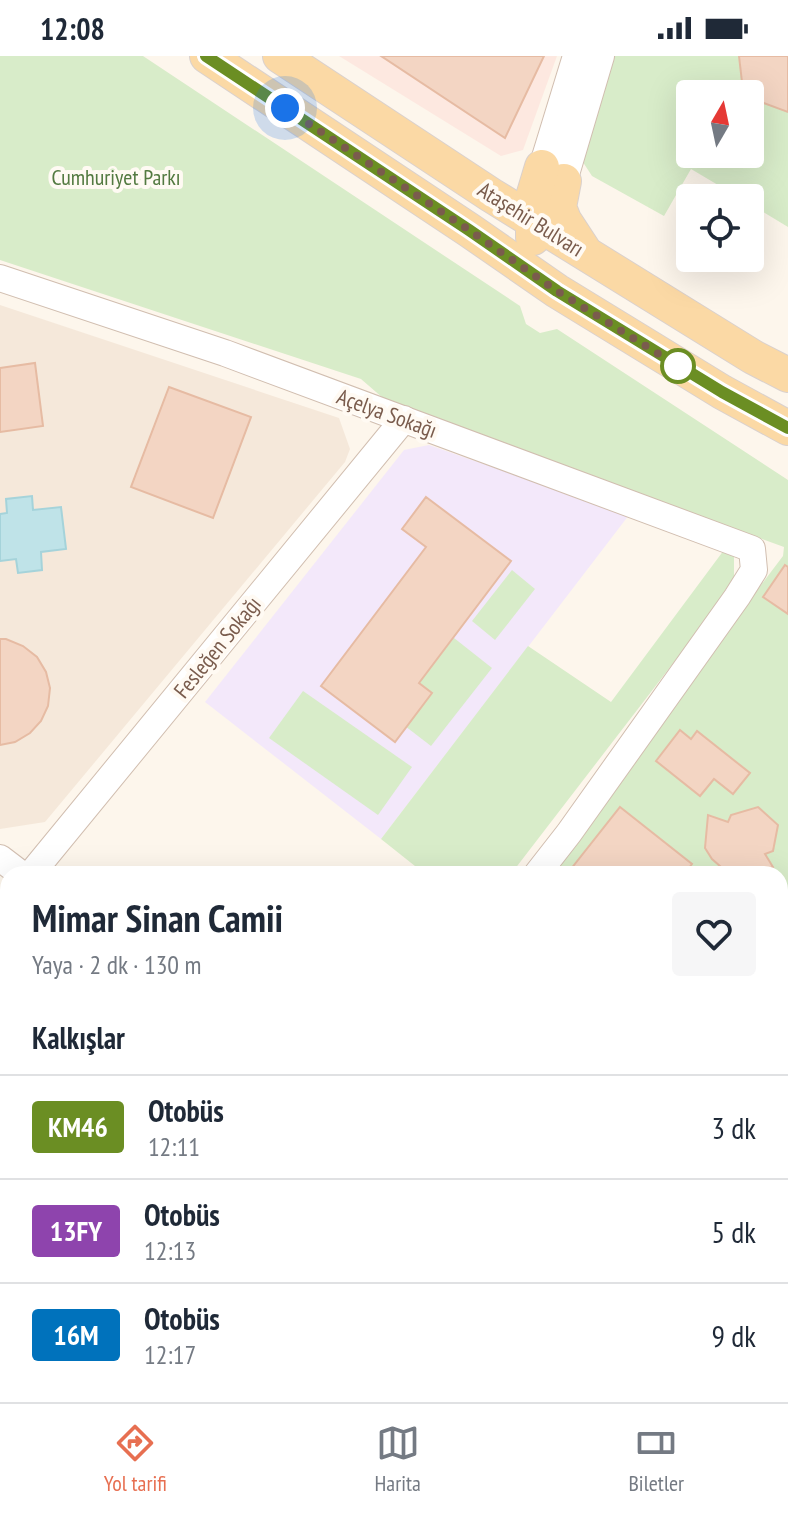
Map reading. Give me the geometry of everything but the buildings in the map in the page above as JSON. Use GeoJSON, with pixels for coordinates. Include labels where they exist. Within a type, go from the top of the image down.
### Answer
{"type":"FeatureCollection","features":[{"type":"Feature","properties":{"kind":"main road","name":"Ataşehir Bulvarı"},"geometry":{"type":"LineString","coordinates":[[207,56],[546,284],[722,392],[788,428]]}},
{"type":"Feature","properties":{"kind":"main road","name":"Ataşehir Bulvarı"},"geometry":{"type":"LineString","coordinates":[[280,56],[481,188],[753,357],[788,375]]}},
{"type":"Feature","properties":{"kind":"main road"},"geometry":{"type":"LineString","coordinates":[[481,188],[553,174]]}},
{"type":"Feature","properties":{"kind":"main road"},"geometry":{"type":"LineString","coordinates":[[546,284],[535,262],[533,197],[553,174]]}},
{"type":"Feature","properties":{"kind":"main road"},"geometry":{"type":"LineString","coordinates":[[553,174],[564,220],[585,252]]}},
{"type":"Feature","properties":{"kind":"main road"},"geometry":{"type":"LineString","coordinates":[[469,230],[507,237],[534,221]]}},
{"type":"Feature","properties":{"kind":"street"},"geometry":{"type":"LineString","coordinates":[[553,174],[576,56]]}},
{"type":"Feature","properties":{"kind":"street"},"geometry":{"type":"LineString","coordinates":[[553,174],[601,56]]}},
{"type":"Feature","properties":{"kind":"street","name":"Açelya Sokağı"},"geometry":{"type":"LineString","coordinates":[[0,278],[225,353],[752,549],[754,570],[543,866]]}},
{"type":"Feature","properties":{"kind":"street","name":"Fesleğen Sokağı"},"geometry":{"type":"LineString","coordinates":[[38,866],[404,419]]}},
{"type":"Feature","properties":{"kind":"shaded area"},"geometry":{"type":"Polygon","coordinates":[[[339,56],[557,56],[523,150],[501,156],[339,56]]]}},
{"type":"Feature","properties":{"kind":"shaded area"},"geometry":{"type":"Polygon","coordinates":[[[0,305],[339,418],[350,449],[345,462],[45,822],[0,829],[0,305]]]}},
{"type":"Feature","properties":{"kind":"shaded area"},"geometry":{"type":"Polygon","coordinates":[[[429,445],[629,515],[381,839],[205,702],[404,450],[429,445]]]}},
{"type":"Feature","properties":{"kind":"green space","name":"Cumhuriyet Parkı"},"geometry":{"type":"Polygon","coordinates":[[[0,56],[143,56],[520,306],[526,324],[540,333],[557,329],[788,480],[788,866],[548,866],[783,556],[784,547],[391,405],[361,379],[0,260],[0,56]]]}},
{"type":"Feature","properties":{"kind":"green space"},"geometry":{"type":"Polygon","coordinates":[[[608,56],[788,56],[788,227],[764,212],[764,184],[716,184],[691,169],[682,184],[676,184],[676,195],[664,216],[592,176],[575,150],[608,56]]]}},
{"type":"Feature","properties":{"kind":"green space"},"geometry":{"type":"Polygon","coordinates":[[[724,550],[734,553],[734,584],[517,866],[415,866],[381,839],[528,646],[611,702],[724,550]]]}},
{"type":"Feature","properties":{"kind":"green space"},"geometry":{"type":"Polygon","coordinates":[[[512,570],[535,589],[495,640],[472,621],[512,570]]]}},
{"type":"Feature","properties":{"kind":"green space"},"geometry":{"type":"Polygon","coordinates":[[[454,638],[492,668],[431,746],[392,716],[454,638]]]}},
{"type":"Feature","properties":{"kind":"green space"},"geometry":{"type":"Polygon","coordinates":[[[303,691],[412,767],[378,815],[269,738],[303,691]]]}},
{"type":"Feature","properties":{"kind":"water"},"geometry":{"type":"Polygon","coordinates":[[[32,496],[33,510],[61,507],[66,549],[41,552],[42,570],[18,573],[16,559],[0,561],[0,514],[7,513],[6,499],[32,496]]]}},
{"type":"Feature","properties":{"kind":"bus line","name":"KM46"},"geometry":{"type":"LineString","coordinates":[[206,56],[557,291],[722,392],[788,428]]}},
{"type":"Feature","properties":{"kind":"route"},"geometry":{"type":"LineString","coordinates":[[285,108],[557,291],[678,366]]}}]}
